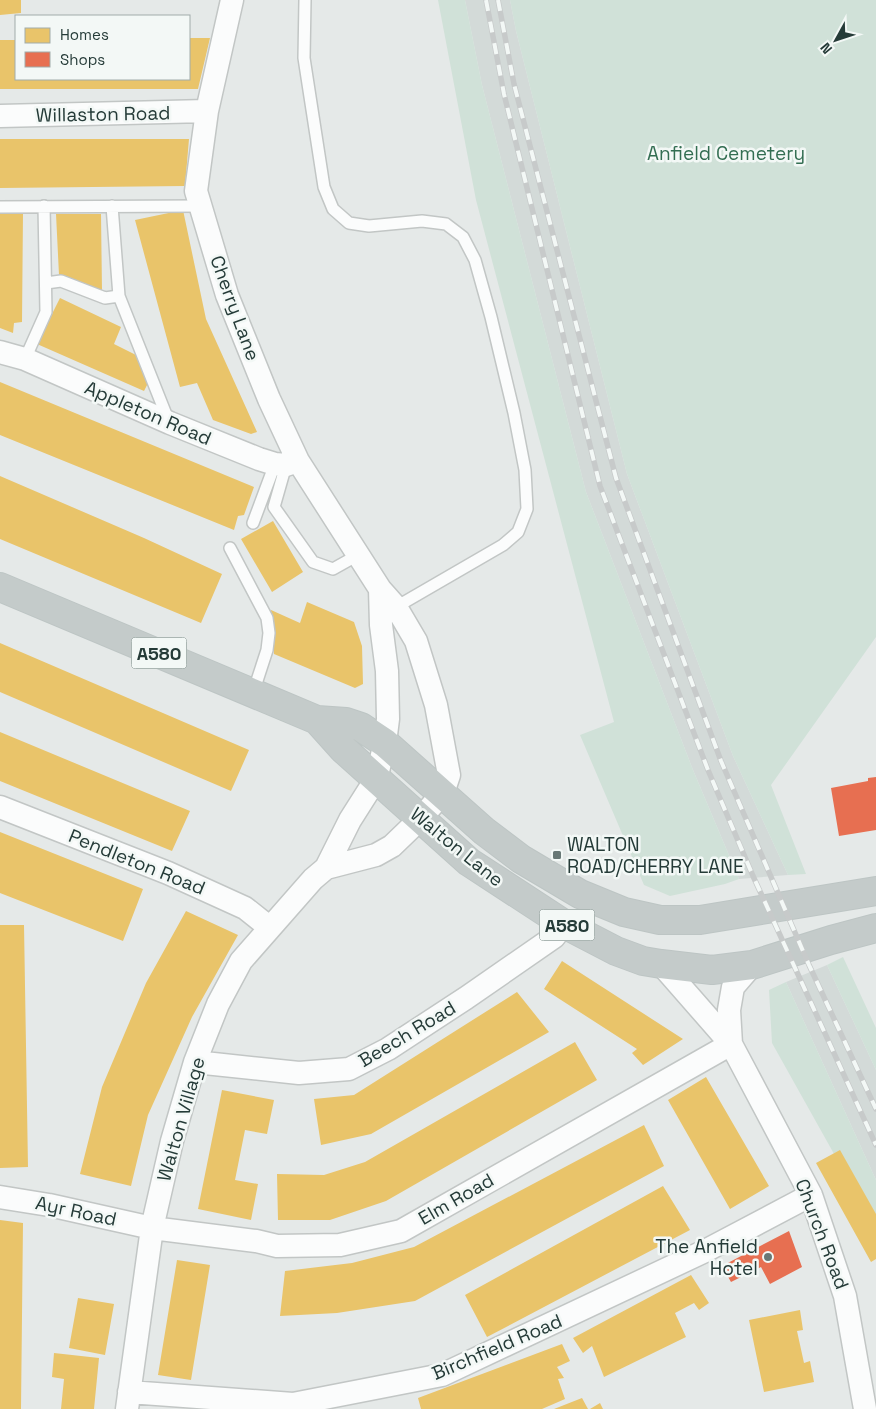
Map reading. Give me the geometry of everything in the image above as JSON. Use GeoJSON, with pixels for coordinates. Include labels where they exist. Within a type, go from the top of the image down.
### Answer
{"type":"FeatureCollection","features":[{"type":"Feature","properties":{"kind":"highway","name":"Walton Lane"},"geometry":{"type":"LineString","coordinates":[[0,586],[317,720],[346,722],[361,727],[385,743],[484,831],[521,859],[580,894],[624,912],[660,920],[700,920],[876,891]]}},
{"type":"Feature","properties":{"kind":"highway","name":"Walton Lane"},"geometry":{"type":"LineString","coordinates":[[317,720],[343,750],[469,862],[564,924],[616,951],[644,961],[712,970],[752,965],[876,928]]}},
{"type":"Feature","properties":{"kind":"street","name":"Cherry Lane"},"geometry":{"type":"LineString","coordinates":[[232,0],[207,111],[196,190],[227,295],[269,399],[286,463],[358,555],[380,589],[396,607],[416,641],[436,705],[449,775],[443,793]]}},
{"type":"Feature","properties":{"kind":"street","name":"Willaston Road"},"geometry":{"type":"LineString","coordinates":[[0,116],[207,111]]}},
{"type":"Feature","properties":{"kind":"street","name":"Appleton Road"},"geometry":{"type":"LineString","coordinates":[[0,352],[25,359],[170,423],[286,463]]}},
{"type":"Feature","properties":{"kind":"street"},"geometry":{"type":"LineString","coordinates":[[376,779],[385,743],[388,719],[387,671],[381,626],[380,589]]}},
{"type":"Feature","properties":{"kind":"street","name":"Walton Village"},"geometry":{"type":"LineString","coordinates":[[128,1400],[152,1228],[172,1141],[195,1062],[218,1004],[241,961],[269,926],[313,879],[326,868],[350,820],[376,779]]}},
{"type":"Feature","properties":{"kind":"street","name":"Walton Village"},"geometry":{"type":"LineString","coordinates":[[326,868],[376,856],[392,846],[443,793]]}},
{"type":"Feature","properties":{"kind":"street","name":"Pendleton Road"},"geometry":{"type":"LineString","coordinates":[[0,807],[168,873],[245,908],[269,926]]}},
{"type":"Feature","properties":{"kind":"street","name":"Beech Road"},"geometry":{"type":"LineString","coordinates":[[195,1062],[299,1072],[349,1069],[388,1049],[466,998],[554,937],[564,924]]}},
{"type":"Feature","properties":{"kind":"street","name":"Church Road"},"geometry":{"type":"LineString","coordinates":[[660,964],[731,1044],[810,1196],[846,1296],[865,1409]]}},
{"type":"Feature","properties":{"kind":"street","name":"Church Road"},"geometry":{"type":"LineString","coordinates":[[731,1044],[729,1010],[733,987],[752,965]]}},
{"type":"Feature","properties":{"kind":"street","name":"Elm Road"},"geometry":{"type":"LineString","coordinates":[[152,1228],[256,1241],[277,1246],[340,1245],[401,1231],[731,1044]]}},
{"type":"Feature","properties":{"kind":"street","name":"Birchfield Road"},"geometry":{"type":"LineString","coordinates":[[128,1400],[293,1404],[442,1375],[704,1251],[810,1196]]}},
{"type":"Feature","properties":{"kind":"street","name":"Ayr Road"},"geometry":{"type":"LineString","coordinates":[[0,1197],[49,1205],[152,1228]]}},
{"type":"Feature","properties":{"kind":"lane"},"geometry":{"type":"LineString","coordinates":[[305,0],[304,58],[324,187],[333,209],[349,223],[369,226],[422,221],[446,224],[463,237],[475,260],[491,317],[514,413],[525,470],[527,509],[518,532],[503,545],[396,607]]}},
{"type":"Feature","properties":{"kind":"lane"},"geometry":{"type":"LineString","coordinates":[[25,359],[46,312],[44,206]]}},
{"type":"Feature","properties":{"kind":"lane"},"geometry":{"type":"LineString","coordinates":[[112,206],[119,296],[170,423]]}},
{"type":"Feature","properties":{"kind":"lane"},"geometry":{"type":"LineString","coordinates":[[0,207],[201,206]]}},
{"type":"Feature","properties":{"kind":"lane"},"geometry":{"type":"LineString","coordinates":[[46,283],[62,281],[105,298],[119,296]]}},
{"type":"Feature","properties":{"kind":"lane"},"geometry":{"type":"LineString","coordinates":[[253,523],[286,463]]}},
{"type":"Feature","properties":{"kind":"lane"},"geometry":{"type":"LineString","coordinates":[[286,463],[274,507],[313,562],[332,569],[358,555]]}},
{"type":"Feature","properties":{"kind":"lane"},"geometry":{"type":"LineString","coordinates":[[230,548],[267,618],[269,632],[268,650],[253,693]]}},
{"type":"Feature","properties":{"kind":"shaded area"},"geometry":{"type":"Polygon","coordinates":[[[465,0],[510,0],[516,31],[627,474],[733,756],[788,875],[739,879],[693,770],[586,492],[482,85],[465,0]]]}},
{"type":"Feature","properties":{"kind":"shaded area"},"geometry":{"type":"Polygon","coordinates":[[[827,965],[876,1070],[876,1180],[786,982],[827,965]]]}},
{"type":"Feature","properties":{"kind":"green space"},"geometry":{"type":"Polygon","coordinates":[[[438,0],[465,0],[482,85],[586,492],[693,770],[739,879],[725,884],[670,896],[644,885],[580,735],[614,722],[476,200],[438,0]]]}},
{"type":"Feature","properties":{"kind":"green space","name":"Anfield Cemetery"},"geometry":{"type":"Polygon","coordinates":[[[510,0],[876,0],[876,637],[771,785],[806,874],[788,875],[733,756],[627,474],[516,31],[510,0]]]}},
{"type":"Feature","properties":{"kind":"green space"},"geometry":{"type":"Polygon","coordinates":[[[843,957],[876,1028],[876,1070],[827,965],[843,957]]]}},
{"type":"Feature","properties":{"kind":"green space"},"geometry":{"type":"Polygon","coordinates":[[[786,982],[876,1180],[876,1229],[772,1043],[769,990],[786,982]]]}},
{"type":"Feature","properties":{"kind":"building: Homes"},"geometry":{"type":"Polygon","coordinates":[[[0,0],[21,0],[21,13],[0,15],[0,0]]]}},
{"type":"Feature","properties":{"kind":"building: Homes"},"geometry":{"type":"Polygon","coordinates":[[[190,38],[210,38],[198,89],[0,89],[0,40],[15,40],[15,80],[190,80],[190,38]]]}},
{"type":"Feature","properties":{"kind":"building: Homes"},"geometry":{"type":"Polygon","coordinates":[[[0,139],[189,139],[185,186],[0,188],[0,139]]]}},
{"type":"Feature","properties":{"kind":"building: Homes"},"geometry":{"type":"Polygon","coordinates":[[[183,210],[206,319],[257,432],[251,434],[213,420],[197,383],[180,387],[135,220],[183,210]]]}},
{"type":"Feature","properties":{"kind":"building: Homes"},"geometry":{"type":"Polygon","coordinates":[[[0,213],[23,213],[22,322],[14,323],[13,333],[0,328],[0,213]]]}},
{"type":"Feature","properties":{"kind":"building: Homes"},"geometry":{"type":"Polygon","coordinates":[[[56,214],[101,214],[102,291],[59,275],[56,214]]]}},
{"type":"Feature","properties":{"kind":"building: Homes"},"geometry":{"type":"Polygon","coordinates":[[[60,298],[121,327],[114,344],[138,356],[149,381],[144,391],[37,344],[60,298]]]}},
{"type":"Feature","properties":{"kind":"building: Homes"},"geometry":{"type":"Polygon","coordinates":[[[0,382],[254,487],[244,515],[238,516],[234,530],[0,435],[0,382]]]}},
{"type":"Feature","properties":{"kind":"building: Homes"},"geometry":{"type":"Polygon","coordinates":[[[0,476],[222,574],[201,623],[0,539],[0,476]]]}},
{"type":"Feature","properties":{"kind":"building: Homes"},"geometry":{"type":"Polygon","coordinates":[[[273,521],[303,572],[272,592],[241,539],[273,521]]]}},
{"type":"Feature","properties":{"kind":"building: Homes"},"geometry":{"type":"Polygon","coordinates":[[[307,602],[354,622],[362,646],[363,684],[355,688],[274,654],[271,610],[300,623],[307,602]]]}},
{"type":"Feature","properties":{"kind":"building: Homes"},"geometry":{"type":"Polygon","coordinates":[[[0,643],[249,750],[231,791],[0,692],[0,643]]]}},
{"type":"Feature","properties":{"kind":"building: Homes"},"geometry":{"type":"Polygon","coordinates":[[[0,732],[190,811],[172,851],[0,781],[0,732]]]}},
{"type":"Feature","properties":{"kind":"building: Homes"},"geometry":{"type":"Polygon","coordinates":[[[0,832],[143,889],[123,941],[0,893],[0,832]]]}},
{"type":"Feature","properties":{"kind":"building: Homes"},"geometry":{"type":"Polygon","coordinates":[[[186,911],[238,935],[192,1017],[148,1115],[131,1186],[80,1174],[102,1087],[146,983],[186,911]]]}},
{"type":"Feature","properties":{"kind":"building: Homes"},"geometry":{"type":"Polygon","coordinates":[[[0,925],[24,925],[28,1167],[0,1168],[0,925]]]}},
{"type":"Feature","properties":{"kind":"building: Homes"},"geometry":{"type":"Polygon","coordinates":[[[562,961],[683,1039],[643,1065],[632,1053],[637,1049],[544,989],[562,961]]]}},
{"type":"Feature","properties":{"kind":"building: Homes"},"geometry":{"type":"Polygon","coordinates":[[[517,992],[549,1032],[371,1134],[321,1145],[314,1099],[354,1095],[517,992]]]}},
{"type":"Feature","properties":{"kind":"building: Homes"},"geometry":{"type":"Polygon","coordinates":[[[575,1042],[597,1080],[386,1201],[330,1220],[278,1220],[277,1174],[324,1175],[365,1162],[575,1042]]]}},
{"type":"Feature","properties":{"kind":"building: Homes"},"geometry":{"type":"Polygon","coordinates":[[[706,1077],[769,1186],[730,1209],[668,1100],[706,1077]]]}},
{"type":"Feature","properties":{"kind":"building: Homes"},"geometry":{"type":"Polygon","coordinates":[[[222,1090],[274,1100],[267,1134],[245,1130],[235,1180],[258,1184],[251,1220],[198,1209],[222,1090]]]}},
{"type":"Feature","properties":{"kind":"building: Homes"},"geometry":{"type":"Polygon","coordinates":[[[644,1125],[664,1166],[415,1301],[337,1313],[280,1316],[285,1271],[352,1263],[414,1247],[644,1125]]]}},
{"type":"Feature","properties":{"kind":"building: Homes"},"geometry":{"type":"Polygon","coordinates":[[[840,1150],[876,1214],[876,1259],[871,1262],[816,1163],[840,1150]]]}},
{"type":"Feature","properties":{"kind":"building: Homes"},"geometry":{"type":"Polygon","coordinates":[[[663,1186],[690,1230],[487,1337],[465,1295],[663,1186]]]}},
{"type":"Feature","properties":{"kind":"building: Homes"},"geometry":{"type":"Polygon","coordinates":[[[0,1220],[23,1223],[21,1409],[0,1409],[0,1220]]]}},
{"type":"Feature","properties":{"kind":"building: Homes"},"geometry":{"type":"Polygon","coordinates":[[[177,1260],[210,1265],[191,1380],[158,1375],[177,1260]]]}},
{"type":"Feature","properties":{"kind":"building: Homes"},"geometry":{"type":"Polygon","coordinates":[[[691,1275],[709,1303],[699,1310],[694,1303],[675,1313],[686,1337],[604,1377],[592,1346],[583,1353],[573,1338],[691,1275]]]}},
{"type":"Feature","properties":{"kind":"building: Homes"},"geometry":{"type":"Polygon","coordinates":[[[78,1298],[114,1304],[105,1355],[69,1348],[78,1298]]]}},
{"type":"Feature","properties":{"kind":"building: Homes"},"geometry":{"type":"Polygon","coordinates":[[[800,1310],[803,1330],[797,1331],[804,1363],[810,1361],[814,1382],[764,1392],[749,1320],[800,1310]]]}},
{"type":"Feature","properties":{"kind":"building: Homes"},"geometry":{"type":"Polygon","coordinates":[[[562,1344],[570,1361],[557,1367],[564,1378],[558,1379],[565,1399],[542,1409],[421,1409],[418,1398],[562,1344]]]}},
{"type":"Feature","properties":{"kind":"building: Homes"},"geometry":{"type":"Polygon","coordinates":[[[54,1353],[99,1358],[94,1409],[61,1409],[64,1379],[52,1377],[54,1353]]]}},
{"type":"Feature","properties":{"kind":"building: Homes"},"geometry":{"type":"Polygon","coordinates":[[[582,1398],[588,1409],[554,1409],[582,1398]]]}},
{"type":"Feature","properties":{"kind":"building: Homes"},"geometry":{"type":"Polygon","coordinates":[[[600,1403],[603,1409],[590,1409],[600,1403]]]}},
{"type":"Feature","properties":{"kind":"building: Shops"},"geometry":{"type":"Polygon","coordinates":[[[876,777],[876,830],[839,836],[831,788],[868,781],[868,778],[876,777]]]}},
{"type":"Feature","properties":{"kind":"building: Shops","name":"The Anfield Hotel"},"geometry":{"type":"Polygon","coordinates":[[[789,1231],[802,1267],[770,1284],[761,1267],[731,1282],[722,1266],[789,1231]]]}},
{"type":"Feature","properties":{"kind":"railway"},"geometry":{"type":"LineString","coordinates":[[486,0],[504,94],[600,486],[708,770],[753,876],[876,1145]]}},
{"type":"Feature","properties":{"kind":"railway"},"geometry":{"type":"LineString","coordinates":[[498,0],[514,84],[616,478],[721,761],[809,965],[876,1109]]}},
{"type":"Feature","properties":{"kind":"place","name":"WALTON ROAD/CHERRY LANE"},"geometry":{"type":"Point","coordinates":[557,855]}},
{"type":"Feature","properties":{"kind":"place","name":"The Anfield Hotel"},"geometry":{"type":"Point","coordinates":[768,1257]}}]}
